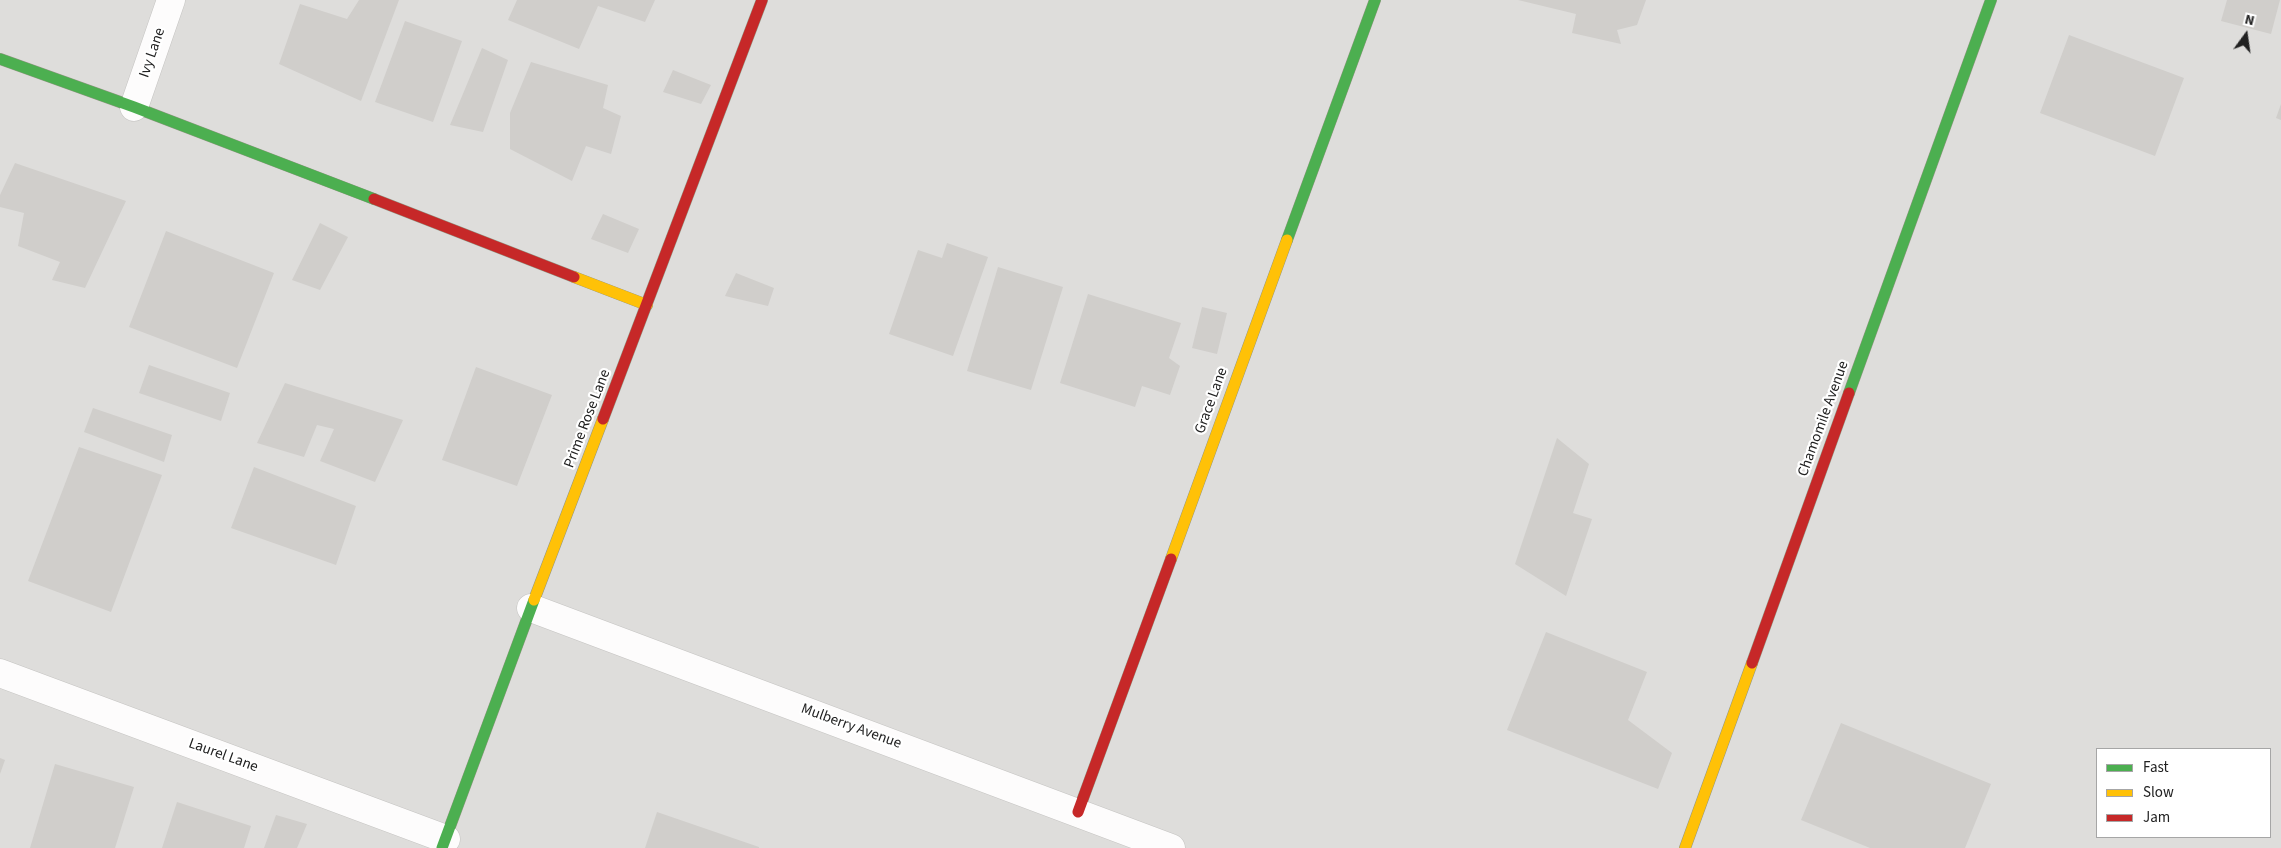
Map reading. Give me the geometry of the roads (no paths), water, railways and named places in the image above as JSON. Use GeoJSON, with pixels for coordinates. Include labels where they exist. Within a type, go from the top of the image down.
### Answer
{"type":"FeatureCollection","features":[{"type":"Feature","properties":{"kind":"street","name":"Ivy Lane"},"geometry":{"type":"LineString","coordinates":[[134,107],[171,0]]}},
{"type":"Feature","properties":{"kind":"street","name":"Prime Rose Lane"},"geometry":{"type":"LineString","coordinates":[[444,844],[531,608],[762,0]]}},
{"type":"Feature","properties":{"kind":"street","name":"Grace Lane"},"geometry":{"type":"LineString","coordinates":[[1078,812],[1374,0]]}},
{"type":"Feature","properties":{"kind":"street","name":"Chamomile Avenue"},"geometry":{"type":"LineString","coordinates":[[1685,848],[1991,0]]}},
{"type":"Feature","properties":{"kind":"street"},"geometry":{"type":"LineString","coordinates":[[0,59],[134,107],[647,305]]}},
{"type":"Feature","properties":{"kind":"street","name":"Mulberry Avenue"},"geometry":{"type":"LineString","coordinates":[[531,608],[1171,848]]}},
{"type":"Feature","properties":{"kind":"street","name":"Laurel Lane"},"geometry":{"type":"LineString","coordinates":[[0,673],[444,844]]}}]}
